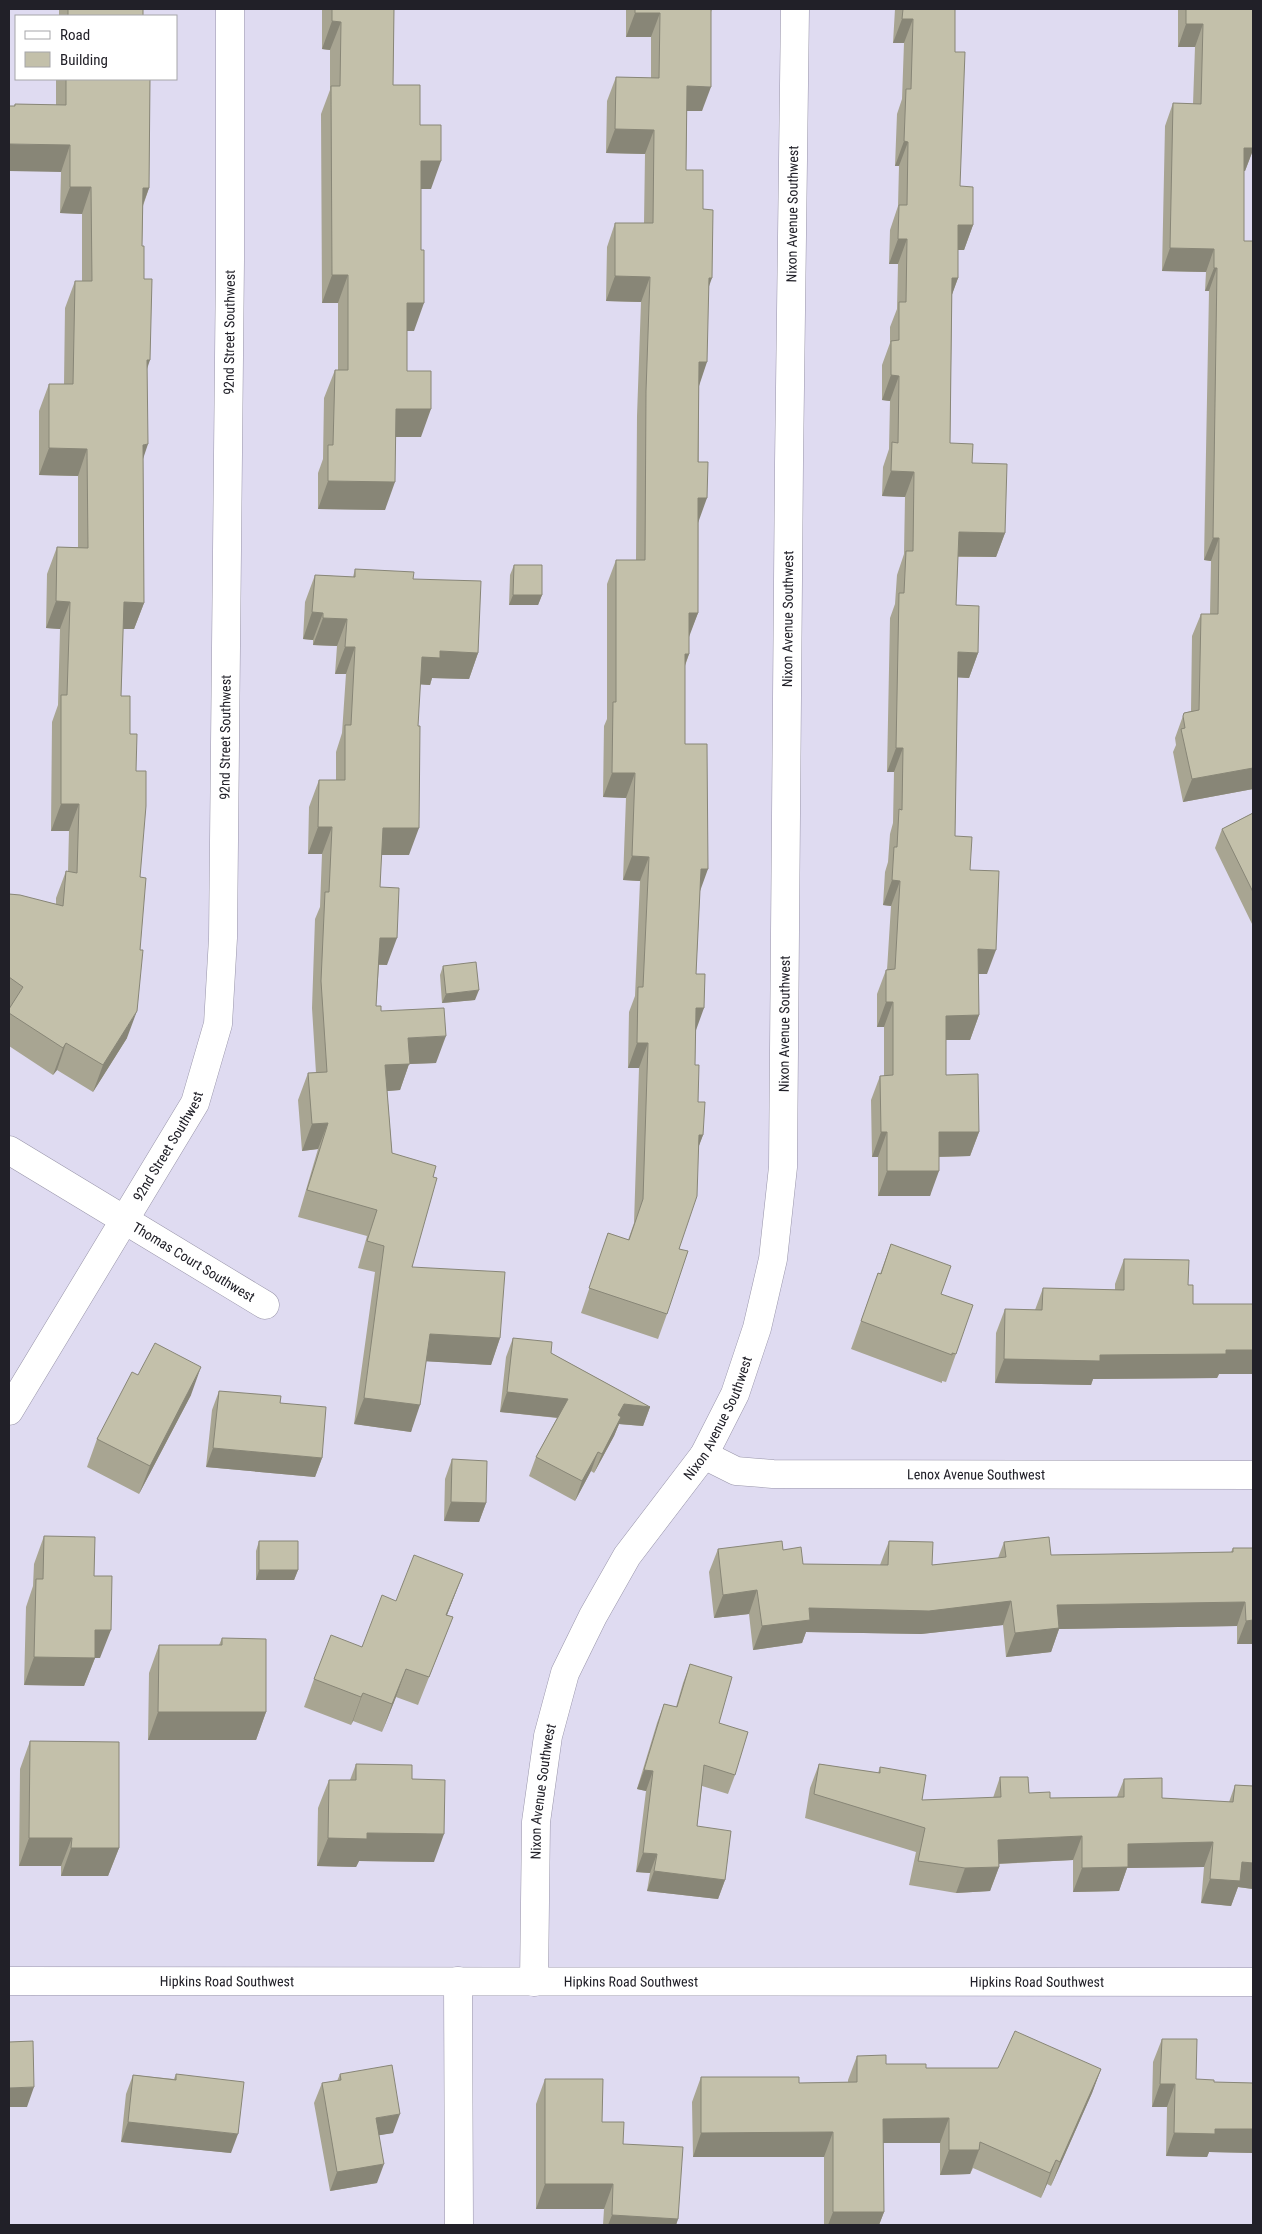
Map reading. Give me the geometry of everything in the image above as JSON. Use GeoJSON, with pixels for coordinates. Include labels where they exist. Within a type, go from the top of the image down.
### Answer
{"type":"FeatureCollection","features":[{"type":"Feature","properties":{"kind":"street","name":"92nd Street Southwest"},"geometry":{"type":"LineString","coordinates":[[9,1411],[195,1103],[218,1024],[224,889],[230,260],[230,9]]}},
{"type":"Feature","properties":{"kind":"street","name":"Nixon Avenue Southwest"},"geometry":{"type":"LineString","coordinates":[[534,1982],[536,1822],[548,1736],[565,1673],[593,1616],[627,1556],[704,1454],[735,1394],[757,1328],[773,1259],[782,1166],[788,493],[795,9]]}},
{"type":"Feature","properties":{"kind":"street","name":"Thomas Court Southwest"},"geometry":{"type":"LineString","coordinates":[[9,1150],[265,1305]]}},
{"type":"Feature","properties":{"kind":"street","name":"Lenox Avenue Southwest"},"geometry":{"type":"LineString","coordinates":[[704,1454],[736,1471],[773,1474],[1253,1475]]}},
{"type":"Feature","properties":{"kind":"street","name":"Hipkins Road Southwest"},"geometry":{"type":"LineString","coordinates":[[9,1981],[1253,1982]]}},
{"type":"Feature","properties":{"kind":"street"},"geometry":{"type":"LineString","coordinates":[[458,1981],[459,2225]]}},
{"type":"Feature","properties":{"kind":"building"},"geometry":{"type":"Polygon","coordinates":[[[68,9],[143,9],[143,15],[68,15],[68,9]]]}},
{"type":"Feature","properties":{"kind":"building"},"geometry":{"type":"Polygon","coordinates":[[[332,9],[394,9],[393,85],[420,85],[420,125],[441,125],[441,161],[421,161],[421,250],[424,250],[424,303],[407,303],[407,371],[431,371],[431,409],[396,409],[395,482],[328,481],[328,445],[333,445],[335,370],[348,370],[348,275],[332,275],[331,86],[340,86],[341,22],[332,21],[332,9]]]}},
{"type":"Feature","properties":{"kind":"building"},"geometry":{"type":"Polygon","coordinates":[[[635,9],[711,9],[711,87],[687,86],[686,170],[703,170],[703,209],[713,210],[712,278],[709,278],[707,362],[699,362],[698,462],[708,462],[707,498],[698,498],[698,613],[689,613],[689,654],[685,654],[685,744],[707,744],[708,869],[701,869],[696,974],[705,974],[704,1008],[696,1008],[695,1065],[699,1065],[698,1102],[705,1102],[703,1135],[699,1135],[697,1196],[679,1249],[688,1251],[667,1314],[589,1288],[608,1233],[629,1240],[643,1199],[648,1043],[637,1043],[638,987],[643,987],[649,857],[632,856],[635,773],[612,773],[613,702],[616,702],[616,560],[645,560],[646,391],[650,277],[615,276],[615,223],[653,223],[654,130],[615,129],[616,77],[659,78],[660,13],[635,13],[635,9]]]}},
{"type":"Feature","properties":{"kind":"building"},"geometry":{"type":"Polygon","coordinates":[[[903,9],[955,9],[955,52],[965,52],[960,186],[973,187],[973,225],[958,225],[958,278],[952,278],[950,443],[973,444],[972,463],[1007,464],[1005,533],[959,532],[956,605],[979,606],[978,653],[958,652],[955,836],[972,837],[970,870],[999,871],[996,950],[978,949],[979,1015],[946,1016],[946,1075],[978,1074],[979,1132],[939,1132],[939,1171],[887,1171],[887,1132],[881,1132],[880,1076],[893,1075],[893,1002],[886,1002],[886,970],[895,969],[900,881],[892,880],[894,847],[897,847],[899,809],[902,810],[903,748],[896,748],[899,593],[904,593],[906,551],[913,551],[914,472],[891,471],[892,442],[898,443],[899,376],[891,375],[891,341],[899,340],[899,302],[906,302],[907,239],[898,239],[899,205],[907,205],[908,142],[904,141],[906,89],[911,89],[913,19],[902,19],[903,9]]]}},
{"type":"Feature","properties":{"kind":"building"},"geometry":{"type":"Polygon","coordinates":[[[1186,9],[1253,9],[1253,148],[1244,148],[1244,241],[1253,241],[1253,768],[1192,779],[1181,729],[1185,728],[1183,716],[1184,713],[1199,710],[1201,614],[1218,614],[1219,538],[1213,538],[1217,268],[1214,268],[1214,249],[1170,248],[1173,103],[1201,104],[1203,24],[1186,24],[1186,9]]]}},
{"type":"Feature","properties":{"kind":"building"},"geometry":{"type":"Polygon","coordinates":[[[66,80],[150,80],[149,188],[143,188],[142,246],[144,246],[144,279],[152,279],[150,360],[147,360],[148,444],[143,445],[144,603],[124,602],[121,696],[130,696],[130,734],[137,734],[136,771],[146,771],[146,806],[140,877],[146,878],[140,950],[143,950],[137,1011],[103,1065],[66,1043],[63,1048],[9,1013],[9,1009],[23,987],[9,977],[9,894],[63,906],[66,871],[77,873],[79,804],[61,804],[61,695],[67,695],[70,602],[56,601],[57,547],[88,548],[87,449],[49,448],[49,384],[73,384],[75,281],[92,281],[91,187],[70,187],[70,145],[9,144],[9,106],[15,106],[15,104],[66,105],[66,80]]]}},
{"type":"Feature","properties":{"kind":"building"},"geometry":{"type":"Polygon","coordinates":[[[514,565],[542,565],[542,595],[513,595],[514,565]]]}},
{"type":"Feature","properties":{"kind":"building"},"geometry":{"type":"Polygon","coordinates":[[[355,569],[414,572],[413,579],[481,581],[478,653],[440,651],[440,658],[422,657],[418,726],[420,726],[419,828],[383,828],[380,887],[399,888],[397,938],[380,938],[376,1006],[381,1006],[381,1011],[444,1008],[446,1036],[408,1038],[410,1064],[385,1065],[392,1153],[436,1166],[433,1177],[437,1178],[412,1267],[505,1272],[500,1338],[430,1334],[420,1405],[364,1398],[384,1246],[367,1241],[377,1210],[307,1190],[328,1123],[312,1124],[308,1073],[327,1072],[321,981],[325,892],[329,892],[332,827],[318,827],[319,780],[345,780],[345,725],[351,725],[355,647],[345,647],[347,619],[323,618],[323,613],[312,612],[315,575],[355,577],[355,569]]]}},
{"type":"Feature","properties":{"kind":"building"},"geometry":{"type":"Polygon","coordinates":[[[1253,813],[1253,892],[1222,829],[1253,813]]]}},
{"type":"Feature","properties":{"kind":"building"},"geometry":{"type":"Polygon","coordinates":[[[476,962],[479,990],[446,994],[443,966],[476,962]]]}},
{"type":"Feature","properties":{"kind":"building"},"geometry":{"type":"Polygon","coordinates":[[[891,1244],[951,1266],[941,1294],[973,1305],[956,1354],[952,1353],[952,1355],[861,1321],[878,1273],[881,1274],[891,1244]]]}},
{"type":"Feature","properties":{"kind":"building"},"geometry":{"type":"Polygon","coordinates":[[[1124,1259],[1189,1260],[1188,1285],[1193,1285],[1193,1304],[1253,1304],[1253,1350],[1226,1350],[1226,1354],[1100,1355],[1100,1361],[1004,1359],[1005,1309],[1042,1310],[1043,1288],[1124,1290],[1124,1259]]]}},
{"type":"Feature","properties":{"kind":"building"},"geometry":{"type":"Polygon","coordinates":[[[513,1338],[552,1342],[551,1353],[650,1407],[624,1404],[618,1415],[621,1417],[602,1454],[598,1452],[582,1481],[536,1457],[568,1399],[507,1392],[513,1338]]]}},
{"type":"Feature","properties":{"kind":"building"},"geometry":{"type":"Polygon","coordinates":[[[155,1343],[201,1367],[150,1466],[97,1439],[132,1372],[138,1375],[155,1343]]]}},
{"type":"Feature","properties":{"kind":"building"},"geometry":{"type":"Polygon","coordinates":[[[219,1391],[281,1396],[280,1403],[326,1407],[322,1458],[213,1448],[219,1391]]]}},
{"type":"Feature","properties":{"kind":"building"},"geometry":{"type":"Polygon","coordinates":[[[452,1459],[487,1461],[486,1503],[451,1502],[452,1459]]]}},
{"type":"Feature","properties":{"kind":"building"},"geometry":{"type":"Polygon","coordinates":[[[44,1536],[95,1537],[94,1576],[112,1576],[111,1630],[95,1630],[95,1658],[34,1657],[36,1579],[43,1579],[44,1536]]]}},
{"type":"Feature","properties":{"kind":"building"},"geometry":{"type":"Polygon","coordinates":[[[1049,1537],[1051,1555],[1233,1552],[1233,1548],[1253,1548],[1253,1620],[1246,1621],[1245,1602],[1057,1605],[1059,1628],[1015,1633],[1011,1601],[929,1611],[809,1608],[810,1620],[762,1626],[757,1590],[723,1595],[718,1549],[782,1541],[783,1550],[801,1547],[803,1564],[888,1565],[889,1541],[933,1542],[932,1565],[1006,1557],[1004,1542],[1049,1537]]]}},
{"type":"Feature","properties":{"kind":"building"},"geometry":{"type":"Polygon","coordinates":[[[259,1541],[298,1541],[298,1570],[259,1570],[259,1541]]]}},
{"type":"Feature","properties":{"kind":"building"},"geometry":{"type":"Polygon","coordinates":[[[414,1555],[463,1574],[446,1615],[453,1617],[429,1677],[406,1669],[392,1704],[363,1693],[361,1697],[314,1679],[331,1635],[362,1647],[382,1595],[396,1601],[414,1555]]]}},
{"type":"Feature","properties":{"kind":"building"},"geometry":{"type":"Polygon","coordinates":[[[222,1638],[266,1639],[266,1712],[158,1712],[159,1645],[222,1645],[222,1638]]]}},
{"type":"Feature","properties":{"kind":"building"},"geometry":{"type":"Polygon","coordinates":[[[690,1664],[732,1677],[719,1723],[748,1732],[735,1775],[704,1765],[697,1826],[731,1831],[725,1880],[654,1871],[657,1854],[643,1853],[653,1771],[644,1770],[664,1704],[677,1707],[690,1664]]]}},
{"type":"Feature","properties":{"kind":"building"},"geometry":{"type":"Polygon","coordinates":[[[30,1741],[119,1742],[119,1848],[71,1848],[72,1838],[29,1838],[30,1741]]]}},
{"type":"Feature","properties":{"kind":"building"},"geometry":{"type":"Polygon","coordinates":[[[356,1764],[412,1765],[412,1779],[445,1780],[444,1834],[367,1833],[367,1839],[328,1838],[329,1780],[356,1780],[356,1764]]]}},
{"type":"Feature","properties":{"kind":"building"},"geometry":{"type":"Polygon","coordinates":[[[819,1764],[880,1773],[880,1767],[926,1775],[922,1800],[1001,1797],[1000,1777],[1028,1777],[1029,1793],[1050,1792],[1050,1798],[1124,1797],[1124,1779],[1162,1778],[1162,1798],[1233,1802],[1235,1785],[1253,1786],[1253,1863],[1242,1862],[1240,1881],[1210,1879],[1213,1842],[1128,1844],[1128,1867],[1082,1868],[1082,1836],[998,1840],[999,1867],[965,1868],[918,1861],[925,1828],[814,1794],[819,1764]]]}},
{"type":"Feature","properties":{"kind":"building"},"geometry":{"type":"Polygon","coordinates":[[[1015,2031],[1101,2069],[1060,2162],[1056,2160],[1050,2173],[980,2142],[979,2150],[949,2150],[949,2118],[883,2119],[884,2212],[833,2212],[833,2132],[701,2133],[701,2077],[799,2077],[799,2083],[857,2082],[857,2056],[886,2055],[886,2064],[926,2064],[926,2068],[998,2068],[1015,2031]]]}},
{"type":"Feature","properties":{"kind":"building"},"geometry":{"type":"Polygon","coordinates":[[[1162,2039],[1197,2039],[1196,2079],[1214,2080],[1214,2082],[1253,2083],[1253,2129],[1215,2129],[1215,2134],[1174,2133],[1175,2084],[1160,2084],[1162,2039]]]}},
{"type":"Feature","properties":{"kind":"building"},"geometry":{"type":"Polygon","coordinates":[[[33,2041],[34,2087],[9,2088],[9,2042],[33,2041]]]}},
{"type":"Feature","properties":{"kind":"building"},"geometry":{"type":"Polygon","coordinates":[[[392,2065],[400,2114],[376,2118],[384,2164],[337,2172],[322,2083],[341,2080],[340,2074],[392,2065]]]}},
{"type":"Feature","properties":{"kind":"building"},"geometry":{"type":"Polygon","coordinates":[[[176,2074],[244,2082],[238,2134],[128,2122],[133,2075],[176,2080],[176,2074]]]}},
{"type":"Feature","properties":{"kind":"building"},"geometry":{"type":"Polygon","coordinates":[[[545,2079],[603,2079],[602,2122],[624,2122],[623,2144],[683,2147],[678,2219],[612,2215],[613,2184],[545,2184],[545,2079]]]}}]}
